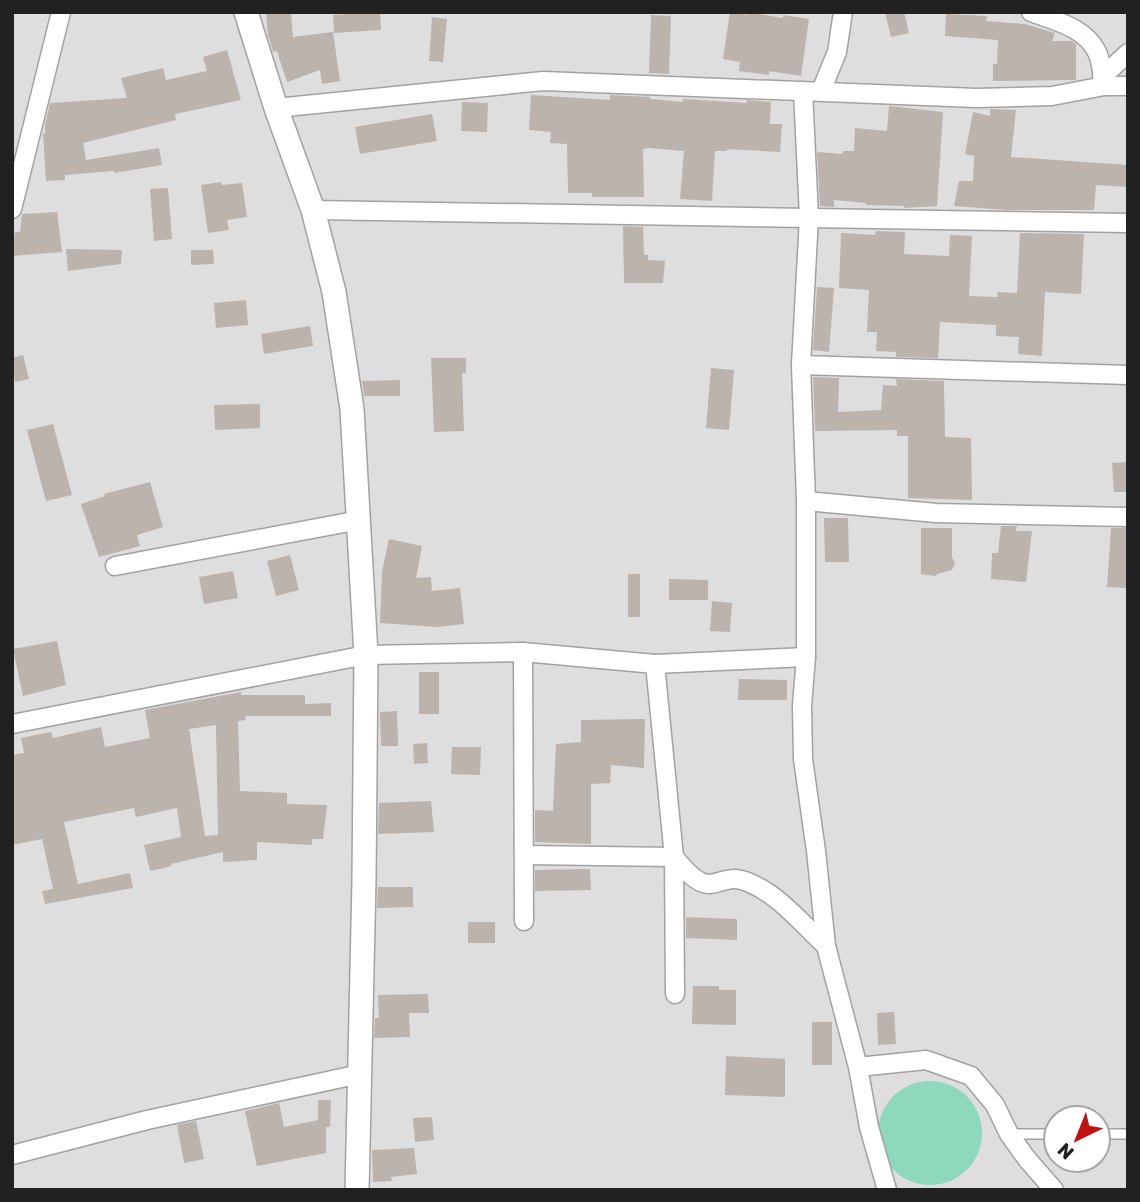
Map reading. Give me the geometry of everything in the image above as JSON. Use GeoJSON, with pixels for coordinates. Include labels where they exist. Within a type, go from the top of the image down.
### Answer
{"type":"FeatureCollection","features":[{"type":"Feature","properties":{"kind":"street"},"geometry":{"type":"LineString","coordinates":[[12,209],[61,12]]}},
{"type":"Feature","properties":{"kind":"street"},"geometry":{"type":"LineString","coordinates":[[246,12],[275,108],[313,210],[334,292],[352,409],[366,655],[357,1190]]}},
{"type":"Feature","properties":{"kind":"street"},"geometry":{"type":"LineString","coordinates":[[821,91],[836,52],[843,12]]}},
{"type":"Feature","properties":{"kind":"street"},"geometry":{"type":"LineString","coordinates":[[1031,12],[1075,28],[1089,40],[1098,54],[1103,82]]}},
{"type":"Feature","properties":{"kind":"street"},"geometry":{"type":"LineString","coordinates":[[1103,82],[1128,53]]}},
{"type":"Feature","properties":{"kind":"street"},"geometry":{"type":"LineString","coordinates":[[275,108],[544,81],[976,98],[1052,96],[1103,82],[1128,86]]}},
{"type":"Feature","properties":{"kind":"street"},"geometry":{"type":"LineString","coordinates":[[803,91],[809,217],[801,365],[806,501],[803,759],[826,946],[858,1067],[869,1127],[887,1190]]}},
{"type":"Feature","properties":{"kind":"street"},"geometry":{"type":"LineString","coordinates":[[313,210],[1128,222]]}},
{"type":"Feature","properties":{"kind":"street"},"geometry":{"type":"LineString","coordinates":[[801,365],[1128,375]]}},
{"type":"Feature","properties":{"kind":"street"},"geometry":{"type":"LineString","coordinates":[[806,501],[936,513],[1128,517]]}},
{"type":"Feature","properties":{"kind":"street"},"geometry":{"type":"LineString","coordinates":[[115,566],[360,520]]}},
{"type":"Feature","properties":{"kind":"street"},"geometry":{"type":"LineString","coordinates":[[12,724],[366,655],[523,652],[655,664],[806,657]]}},
{"type":"Feature","properties":{"kind":"street"},"geometry":{"type":"LineString","coordinates":[[523,652],[524,921]]}},
{"type":"Feature","properties":{"kind":"street"},"geometry":{"type":"LineString","coordinates":[[655,664],[674,857],[675,994]]}},
{"type":"Feature","properties":{"kind":"street"},"geometry":{"type":"LineString","coordinates":[[525,855],[674,857],[699,883],[709,885],[733,879],[752,883],[782,905],[826,946]]}},
{"type":"Feature","properties":{"kind":"street"},"geometry":{"type":"LineString","coordinates":[[858,1067],[926,1059],[971,1076],[995,1105],[1009,1134],[1027,1159],[1054,1190]]}},
{"type":"Feature","properties":{"kind":"street"},"geometry":{"type":"LineString","coordinates":[[12,1154],[148,1120],[360,1074]]}},
{"type":"Feature","properties":{"kind":"lane"},"geometry":{"type":"LineString","coordinates":[[1009,1134],[1042,1134]]}},
{"type":"Feature","properties":{"kind":"shaded area"},"geometry":{"type":"Polygon","coordinates":[[[12,12],[1128,12],[1128,1190],[12,1190],[12,12]]]}},
{"type":"Feature","properties":{"kind":"green space"},"geometry":{"type":"Polygon","coordinates":[[[930,1081],[950,1085],[967,1096],[978,1113],[982,1133],[978,1153],[967,1170],[950,1181],[930,1185],[910,1181],[893,1170],[882,1153],[878,1133],[882,1113],[893,1096],[910,1085],[930,1081]]]}},
{"type":"Feature","properties":{"kind":"building"},"geometry":{"type":"Polygon","coordinates":[[[291,12],[293,37],[333,32],[340,81],[322,84],[320,70],[287,82],[277,51],[273,52],[266,13],[291,12]]]}},
{"type":"Feature","properties":{"kind":"building"},"geometry":{"type":"Polygon","coordinates":[[[380,12],[381,30],[334,33],[333,15],[380,12]]]}},
{"type":"Feature","properties":{"kind":"building"},"geometry":{"type":"Polygon","coordinates":[[[730,12],[809,19],[801,76],[769,71],[769,75],[739,71],[740,62],[723,59],[730,12]]]}},
{"type":"Feature","properties":{"kind":"building"},"geometry":{"type":"Polygon","coordinates":[[[885,12],[904,12],[909,33],[891,37],[885,12]]]}},
{"type":"Feature","properties":{"kind":"building"},"geometry":{"type":"Polygon","coordinates":[[[946,14],[987,16],[986,21],[1025,24],[1055,33],[1052,41],[1072,41],[1076,44],[1076,80],[993,81],[998,40],[945,36],[946,14]]]}},
{"type":"Feature","properties":{"kind":"building"},"geometry":{"type":"Polygon","coordinates":[[[651,15],[671,16],[669,74],[649,73],[651,15]]]}},
{"type":"Feature","properties":{"kind":"building"},"geometry":{"type":"Polygon","coordinates":[[[432,17],[447,19],[443,62],[429,61],[432,17]]]}},
{"type":"Feature","properties":{"kind":"building"},"geometry":{"type":"Polygon","coordinates":[[[227,50],[241,100],[175,114],[176,120],[83,143],[86,160],[159,148],[162,165],[114,173],[65,175],[65,180],[46,181],[43,134],[50,103],[127,98],[121,78],[163,68],[166,80],[207,71],[203,57],[227,50]]]}},
{"type":"Feature","properties":{"kind":"building"},"geometry":{"type":"Polygon","coordinates":[[[531,95],[610,100],[610,95],[683,102],[683,99],[771,102],[770,124],[782,124],[780,152],[727,149],[715,151],[712,201],[680,199],[684,151],[649,148],[643,149],[644,197],[592,197],[592,193],[568,193],[567,144],[550,143],[551,132],[529,130],[531,95]]]}},
{"type":"Feature","properties":{"kind":"building"},"geometry":{"type":"Polygon","coordinates":[[[462,102],[488,103],[487,132],[461,131],[462,102]]]}},
{"type":"Feature","properties":{"kind":"building"},"geometry":{"type":"Polygon","coordinates":[[[889,106],[943,112],[937,206],[904,208],[834,200],[834,207],[820,206],[817,152],[842,154],[843,151],[854,151],[855,128],[887,131],[889,106]]]}},
{"type":"Feature","properties":{"kind":"building"},"geometry":{"type":"Polygon","coordinates":[[[990,109],[1016,110],[1011,157],[1128,165],[1128,187],[1096,185],[1094,210],[1007,210],[954,206],[959,181],[973,181],[974,156],[965,154],[973,112],[990,116],[990,109]]]}},
{"type":"Feature","properties":{"kind":"building"},"geometry":{"type":"Polygon","coordinates":[[[432,114],[437,141],[360,154],[355,127],[432,114]]]}},
{"type":"Feature","properties":{"kind":"building"},"geometry":{"type":"Polygon","coordinates":[[[221,182],[222,185],[242,183],[247,217],[227,220],[229,230],[208,233],[201,185],[221,182]]]}},
{"type":"Feature","properties":{"kind":"building"},"geometry":{"type":"Polygon","coordinates":[[[168,188],[172,239],[154,241],[150,189],[168,188]]]}},
{"type":"Feature","properties":{"kind":"building"},"geometry":{"type":"Polygon","coordinates":[[[57,212],[62,252],[12,256],[15,232],[20,232],[22,214],[57,212]]]}},
{"type":"Feature","properties":{"kind":"building"},"geometry":{"type":"Polygon","coordinates":[[[623,226],[643,227],[644,255],[648,255],[648,260],[665,261],[663,283],[624,283],[623,226]]]}},
{"type":"Feature","properties":{"kind":"building"},"geometry":{"type":"Polygon","coordinates":[[[876,231],[905,232],[904,254],[949,256],[950,235],[972,236],[969,296],[997,297],[998,292],[1017,293],[1020,233],[1084,234],[1081,294],[1045,292],[1042,356],[1018,354],[1019,337],[996,336],[996,325],[940,322],[938,358],[896,357],[896,352],[876,351],[877,332],[867,332],[869,290],[839,288],[841,233],[875,235],[876,231]]]}},
{"type":"Feature","properties":{"kind":"building"},"geometry":{"type":"Polygon","coordinates":[[[66,249],[122,250],[121,264],[68,271],[66,249]]]}},
{"type":"Feature","properties":{"kind":"building"},"geometry":{"type":"Polygon","coordinates":[[[191,250],[213,250],[214,264],[191,265],[191,250]]]}},
{"type":"Feature","properties":{"kind":"building"},"geometry":{"type":"Polygon","coordinates":[[[817,287],[834,288],[829,352],[813,350],[817,287]]]}},
{"type":"Feature","properties":{"kind":"building"},"geometry":{"type":"Polygon","coordinates":[[[246,300],[248,325],[216,328],[214,303],[246,300]]]}},
{"type":"Feature","properties":{"kind":"building"},"geometry":{"type":"Polygon","coordinates":[[[310,326],[313,346],[264,354],[261,334],[310,326]]]}},
{"type":"Feature","properties":{"kind":"building"},"geometry":{"type":"Polygon","coordinates":[[[23,355],[29,379],[15,382],[12,358],[23,355]]]}},
{"type":"Feature","properties":{"kind":"building"},"geometry":{"type":"Polygon","coordinates":[[[431,358],[466,358],[466,373],[462,373],[464,431],[434,432],[431,358]]]}},
{"type":"Feature","properties":{"kind":"building"},"geometry":{"type":"Polygon","coordinates":[[[711,368],[734,370],[729,430],[706,428],[711,368]]]}},
{"type":"Feature","properties":{"kind":"building"},"geometry":{"type":"Polygon","coordinates":[[[813,377],[839,378],[838,412],[881,410],[883,385],[897,386],[896,379],[944,381],[945,437],[971,438],[972,500],[908,498],[908,436],[897,436],[897,430],[815,431],[813,377]]]}},
{"type":"Feature","properties":{"kind":"building"},"geometry":{"type":"Polygon","coordinates":[[[400,380],[400,396],[364,396],[362,381],[400,380]]]}},
{"type":"Feature","properties":{"kind":"building"},"geometry":{"type":"Polygon","coordinates":[[[260,404],[260,428],[215,430],[214,405],[260,404]]]}},
{"type":"Feature","properties":{"kind":"building"},"geometry":{"type":"Polygon","coordinates":[[[53,424],[72,495],[46,501],[27,430],[53,424]]]}},
{"type":"Feature","properties":{"kind":"building"},"geometry":{"type":"Polygon","coordinates":[[[1128,462],[1128,492],[1114,492],[1112,463],[1128,462]]]}},
{"type":"Feature","properties":{"kind":"building"},"geometry":{"type":"Polygon","coordinates":[[[150,482],[163,527],[137,535],[140,546],[99,557],[81,504],[105,496],[104,494],[150,482]]]}},
{"type":"Feature","properties":{"kind":"building"},"geometry":{"type":"Polygon","coordinates":[[[824,518],[848,518],[849,562],[825,562],[824,518]]]}},
{"type":"Feature","properties":{"kind":"building"},"geometry":{"type":"Polygon","coordinates":[[[1001,526],[1017,526],[1016,531],[1032,531],[1026,582],[991,579],[992,553],[998,553],[1001,526]]]}},
{"type":"Feature","properties":{"kind":"building"},"geometry":{"type":"Polygon","coordinates":[[[921,528],[952,528],[952,557],[955,563],[952,570],[936,576],[921,574],[921,528]]]}},
{"type":"Feature","properties":{"kind":"building"},"geometry":{"type":"Polygon","coordinates":[[[1111,528],[1128,528],[1128,588],[1107,587],[1111,528]]]}},
{"type":"Feature","properties":{"kind":"building"},"geometry":{"type":"Polygon","coordinates":[[[389,539],[422,546],[416,578],[431,577],[432,591],[460,588],[464,624],[437,627],[380,623],[382,572],[389,539]]]}},
{"type":"Feature","properties":{"kind":"building"},"geometry":{"type":"Polygon","coordinates":[[[290,555],[299,590],[276,596],[267,561],[290,555]]]}},
{"type":"Feature","properties":{"kind":"building"},"geometry":{"type":"Polygon","coordinates":[[[233,571],[238,598],[204,604],[199,577],[233,571]]]}},
{"type":"Feature","properties":{"kind":"building"},"geometry":{"type":"Polygon","coordinates":[[[628,574],[640,574],[640,617],[628,617],[628,574]]]}},
{"type":"Feature","properties":{"kind":"building"},"geometry":{"type":"Polygon","coordinates":[[[669,579],[708,580],[708,600],[669,600],[669,579]]]}},
{"type":"Feature","properties":{"kind":"building"},"geometry":{"type":"Polygon","coordinates":[[[712,601],[732,603],[730,632],[710,631],[712,601]]]}},
{"type":"Feature","properties":{"kind":"building"},"geometry":{"type":"Polygon","coordinates":[[[57,641],[66,685],[23,696],[13,649],[57,641]]]}},
{"type":"Feature","properties":{"kind":"building"},"geometry":{"type":"Polygon","coordinates":[[[419,672],[439,672],[439,714],[419,714],[419,672]]]}},
{"type":"Feature","properties":{"kind":"building"},"geometry":{"type":"Polygon","coordinates":[[[739,679],[787,680],[787,700],[738,700],[739,679]]]}},
{"type":"Feature","properties":{"kind":"building"},"geometry":{"type":"Polygon","coordinates":[[[241,692],[241,695],[305,695],[305,704],[331,703],[331,716],[245,716],[246,720],[238,721],[240,791],[287,793],[287,804],[327,805],[323,839],[312,839],[312,845],[257,842],[257,860],[223,862],[223,852],[150,871],[144,845],[181,837],[177,808],[136,817],[134,808],[64,822],[78,884],[130,873],[133,888],[45,904],[42,891],[53,889],[42,839],[12,845],[12,755],[24,753],[21,738],[51,732],[53,738],[101,727],[105,747],[150,738],[145,710],[241,692]],[[216,725],[189,729],[205,836],[218,835],[216,725]]]}},
{"type":"Feature","properties":{"kind":"building"},"geometry":{"type":"Polygon","coordinates":[[[397,711],[398,746],[381,746],[380,712],[397,711]]]}},
{"type":"Feature","properties":{"kind":"building"},"geometry":{"type":"Polygon","coordinates":[[[645,719],[644,768],[611,765],[610,783],[591,784],[591,844],[535,842],[535,810],[553,811],[556,744],[581,742],[581,720],[645,719]]]}},
{"type":"Feature","properties":{"kind":"building"},"geometry":{"type":"Polygon","coordinates":[[[427,743],[428,763],[414,764],[413,744],[427,743]]]}},
{"type":"Feature","properties":{"kind":"building"},"geometry":{"type":"Polygon","coordinates":[[[452,747],[481,747],[480,775],[451,774],[452,747]]]}},
{"type":"Feature","properties":{"kind":"building"},"geometry":{"type":"Polygon","coordinates":[[[431,801],[434,832],[378,834],[379,803],[431,801]]]}},
{"type":"Feature","properties":{"kind":"building"},"geometry":{"type":"Polygon","coordinates":[[[590,869],[591,890],[535,891],[535,870],[590,869]]]}},
{"type":"Feature","properties":{"kind":"building"},"geometry":{"type":"Polygon","coordinates":[[[378,887],[413,887],[413,907],[377,908],[378,887]]]}},
{"type":"Feature","properties":{"kind":"building"},"geometry":{"type":"Polygon","coordinates":[[[686,917],[737,919],[737,940],[686,938],[686,917]]]}},
{"type":"Feature","properties":{"kind":"building"},"geometry":{"type":"Polygon","coordinates":[[[468,922],[495,922],[495,943],[468,943],[468,922]]]}},
{"type":"Feature","properties":{"kind":"building"},"geometry":{"type":"Polygon","coordinates":[[[693,986],[719,986],[719,990],[736,990],[736,1025],[692,1024],[693,986]]]}},
{"type":"Feature","properties":{"kind":"building"},"geometry":{"type":"Polygon","coordinates":[[[428,994],[429,1013],[409,1013],[410,1037],[374,1038],[375,1018],[379,1018],[378,995],[428,994]]]}},
{"type":"Feature","properties":{"kind":"building"},"geometry":{"type":"Polygon","coordinates":[[[894,1012],[896,1044],[878,1045],[877,1013],[894,1012]]]}},
{"type":"Feature","properties":{"kind":"building"},"geometry":{"type":"Polygon","coordinates":[[[812,1022],[832,1022],[832,1065],[812,1065],[812,1022]]]}},
{"type":"Feature","properties":{"kind":"building"},"geometry":{"type":"Polygon","coordinates":[[[726,1056],[785,1059],[785,1097],[725,1095],[726,1056]]]}},
{"type":"Feature","properties":{"kind":"building"},"geometry":{"type":"Polygon","coordinates":[[[318,1100],[331,1100],[330,1127],[326,1127],[326,1153],[257,1166],[245,1111],[279,1103],[284,1127],[318,1120],[318,1100]]]}},
{"type":"Feature","properties":{"kind":"building"},"geometry":{"type":"Polygon","coordinates":[[[432,1117],[434,1140],[415,1142],[413,1118],[432,1117]]]}},
{"type":"Feature","properties":{"kind":"building"},"geometry":{"type":"Polygon","coordinates":[[[196,1121],[204,1159],[184,1163],[177,1125],[196,1121]]]}},
{"type":"Feature","properties":{"kind":"building"},"geometry":{"type":"Polygon","coordinates":[[[414,1148],[417,1174],[391,1177],[392,1181],[373,1182],[372,1150],[414,1148]]]}}]}
